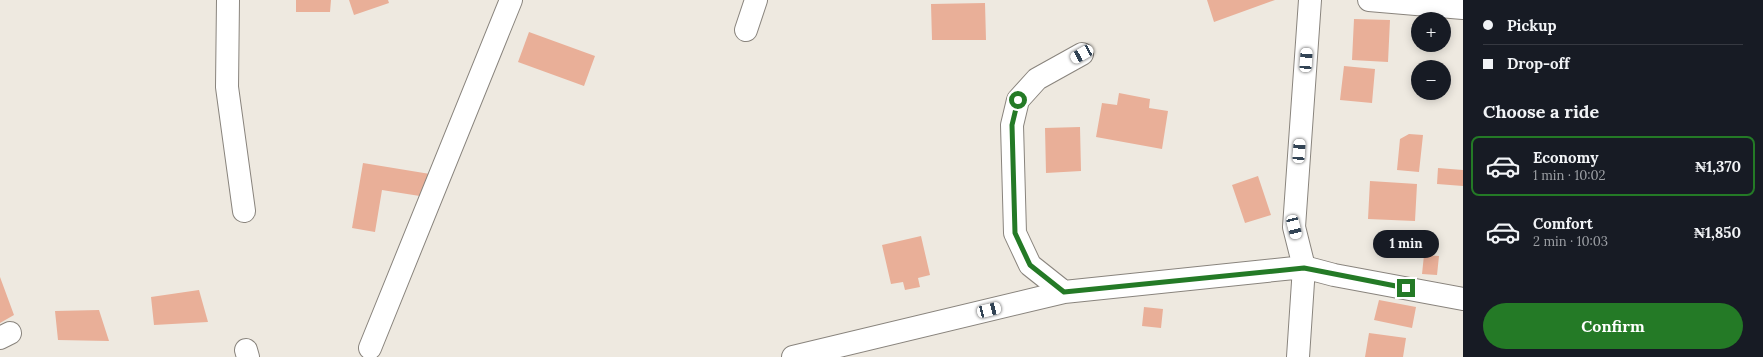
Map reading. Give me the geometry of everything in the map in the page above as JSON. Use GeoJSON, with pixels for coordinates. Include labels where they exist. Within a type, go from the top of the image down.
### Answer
{"type":"FeatureCollection","features":[{"type":"Feature","properties":{"kind":"street"},"geometry":{"type":"LineString","coordinates":[[228,0],[226,87],[244,211]]}},
{"type":"Feature","properties":{"kind":"street"},"geometry":{"type":"LineString","coordinates":[[370,348],[512,0]]}},
{"type":"Feature","properties":{"kind":"street"},"geometry":{"type":"LineString","coordinates":[[746,30],[756,0]]}},
{"type":"Feature","properties":{"kind":"street"},"geometry":{"type":"LineString","coordinates":[[1298,357],[1304,268],[1294,227],[1310,0]]}},
{"type":"Feature","properties":{"kind":"street"},"geometry":{"type":"LineString","coordinates":[[1369,0],[1463,8]]}},
{"type":"Feature","properties":{"kind":"street"},"geometry":{"type":"LineString","coordinates":[[1064,292],[1030,265],[1015,233],[1012,125],[1018,100],[1037,79],[1082,54]]}},
{"type":"Feature","properties":{"kind":"street"},"geometry":{"type":"LineString","coordinates":[[793,357],[1064,292],[1304,268],[1463,299]]}},
{"type":"Feature","properties":{"kind":"building"},"geometry":{"type":"Polygon","coordinates":[[[296,0],[331,0],[330,12],[296,12],[296,0]]]}},
{"type":"Feature","properties":{"kind":"building"},"geometry":{"type":"Polygon","coordinates":[[[349,0],[388,0],[389,3],[354,15],[349,0]]]}},
{"type":"Feature","properties":{"kind":"building"},"geometry":{"type":"Polygon","coordinates":[[[1207,0],[1275,0],[1214,22],[1207,0]]]}},
{"type":"Feature","properties":{"kind":"building"},"geometry":{"type":"Polygon","coordinates":[[[985,3],[986,40],[932,40],[931,4],[985,3]]]}},
{"type":"Feature","properties":{"kind":"building"},"geometry":{"type":"Polygon","coordinates":[[[1354,19],[1390,20],[1388,62],[1352,60],[1354,19]]]}},
{"type":"Feature","properties":{"kind":"building"},"geometry":{"type":"Polygon","coordinates":[[[529,32],[595,56],[584,86],[518,62],[529,32]]]}},
{"type":"Feature","properties":{"kind":"building"},"geometry":{"type":"Polygon","coordinates":[[[1344,66],[1375,69],[1372,103],[1340,100],[1344,66]]]}},
{"type":"Feature","properties":{"kind":"building"},"geometry":{"type":"Polygon","coordinates":[[[1119,93],[1150,99],[1149,108],[1168,111],[1162,149],[1096,137],[1102,103],[1117,105],[1119,93]]]}},
{"type":"Feature","properties":{"kind":"building"},"geometry":{"type":"Polygon","coordinates":[[[1080,127],[1081,171],[1046,173],[1045,128],[1080,127]]]}},
{"type":"Feature","properties":{"kind":"building"},"geometry":{"type":"Polygon","coordinates":[[[1409,134],[1423,135],[1419,172],[1397,170],[1400,139],[1409,134]]]}},
{"type":"Feature","properties":{"kind":"building"},"geometry":{"type":"Polygon","coordinates":[[[363,163],[430,174],[426,197],[382,190],[375,232],[352,228],[363,163]]]}},
{"type":"Feature","properties":{"kind":"building"},"geometry":{"type":"Polygon","coordinates":[[[1438,168],[1463,170],[1463,186],[1437,184],[1438,168]]]}},
{"type":"Feature","properties":{"kind":"building"},"geometry":{"type":"Polygon","coordinates":[[[1258,176],[1271,215],[1245,223],[1232,185],[1258,176]]]}},
{"type":"Feature","properties":{"kind":"building"},"geometry":{"type":"Polygon","coordinates":[[[1370,181],[1417,184],[1415,221],[1368,219],[1370,181]]]}},
{"type":"Feature","properties":{"kind":"building"},"geometry":{"type":"Polygon","coordinates":[[[921,236],[930,275],[918,278],[920,287],[905,290],[903,282],[891,284],[882,245],[921,236]]]}},
{"type":"Feature","properties":{"kind":"building"},"geometry":{"type":"Polygon","coordinates":[[[1424,255],[1439,256],[1437,275],[1422,274],[1424,255]]]}},
{"type":"Feature","properties":{"kind":"building"},"geometry":{"type":"Polygon","coordinates":[[[0,277],[14,315],[0,323],[0,277]]]}},
{"type":"Feature","properties":{"kind":"building"},"geometry":{"type":"Polygon","coordinates":[[[199,290],[208,322],[154,325],[151,297],[199,290]]]}},
{"type":"Feature","properties":{"kind":"building"},"geometry":{"type":"Polygon","coordinates":[[[1379,300],[1416,307],[1412,328],[1374,320],[1379,300]]]}},
{"type":"Feature","properties":{"kind":"building"},"geometry":{"type":"Polygon","coordinates":[[[1144,307],[1163,309],[1161,328],[1142,326],[1144,307]]]}},
{"type":"Feature","properties":{"kind":"building"},"geometry":{"type":"Polygon","coordinates":[[[99,310],[109,341],[58,340],[55,311],[99,310]]]}},
{"type":"Feature","properties":{"kind":"building"},"geometry":{"type":"Polygon","coordinates":[[[1369,333],[1406,338],[1403,357],[1365,357],[1369,333]]]}},
{"type":"Feature","properties":{"kind":"route"},"geometry":{"type":"LineString","coordinates":[[1018,100],[1012,125],[1015,233],[1030,265],[1064,292],[1304,268],[1406,288]]}}]}
